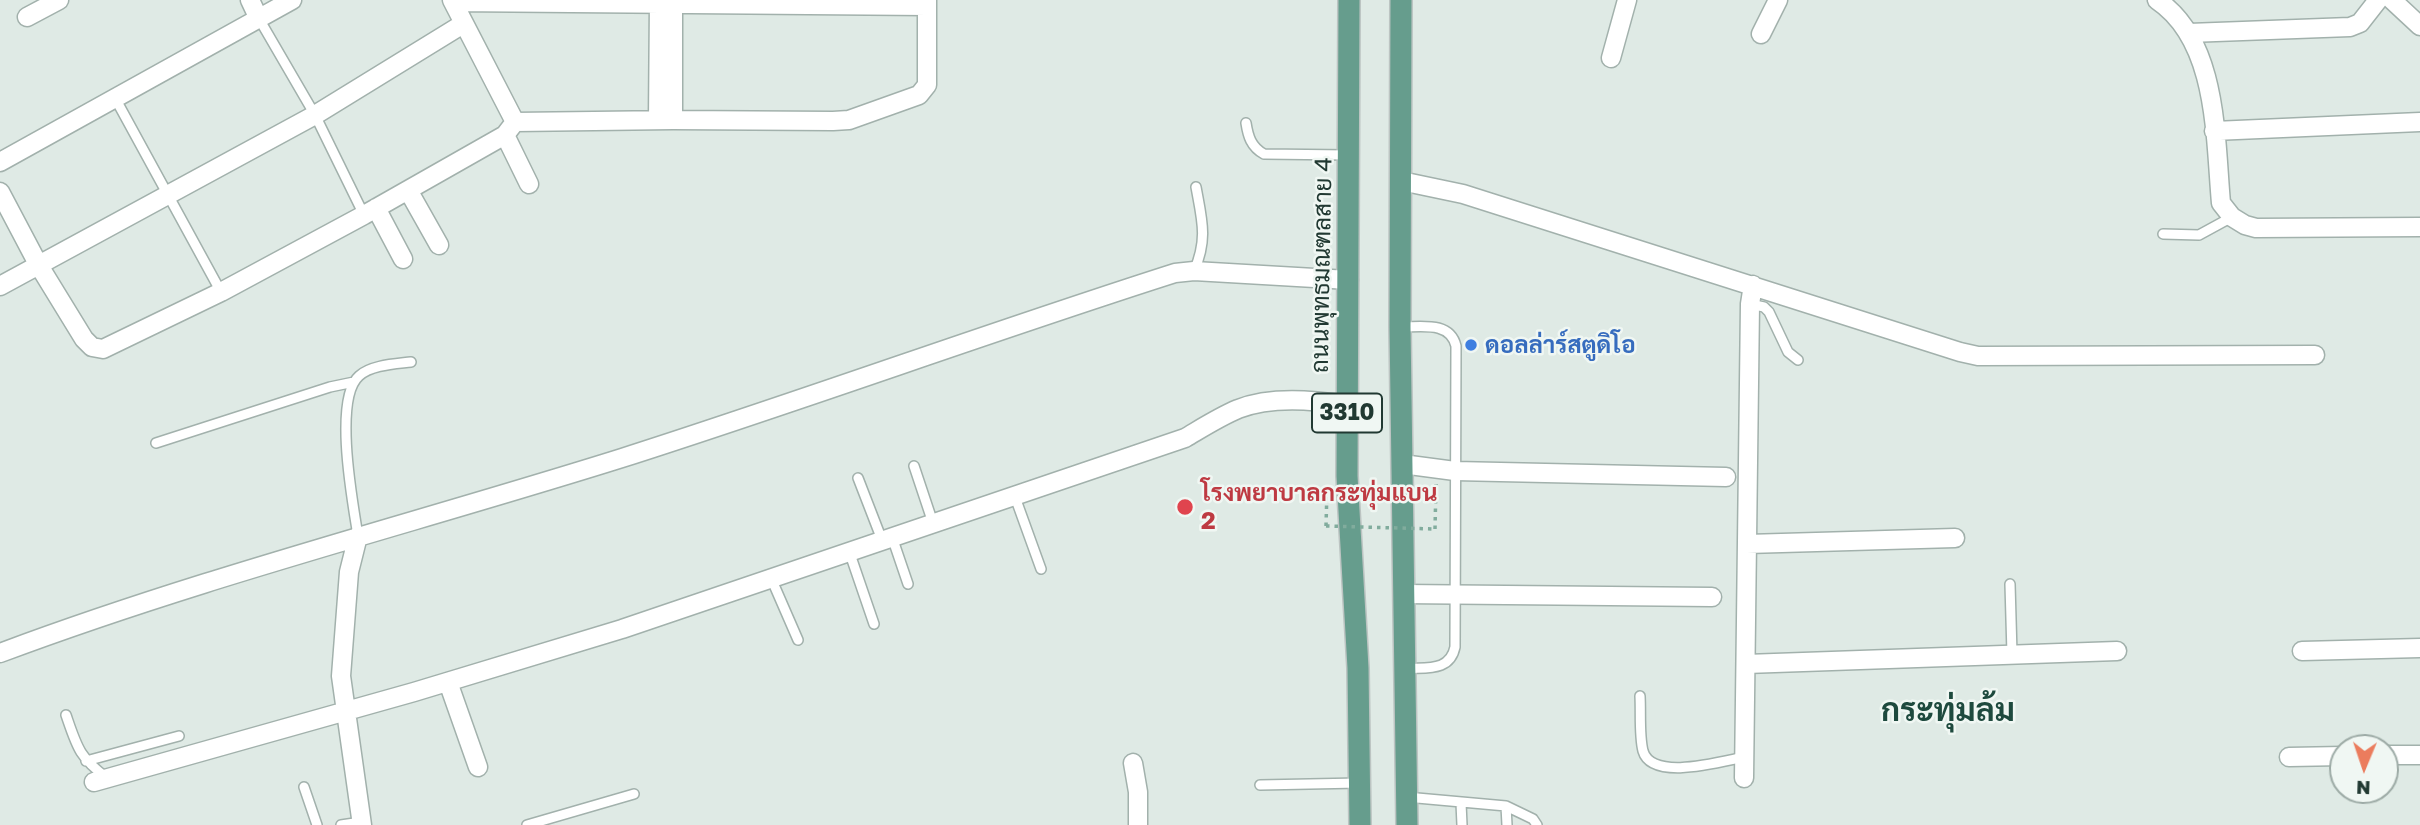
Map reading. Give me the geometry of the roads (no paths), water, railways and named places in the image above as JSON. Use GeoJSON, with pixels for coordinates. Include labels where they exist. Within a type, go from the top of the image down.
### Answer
{"type":"FeatureCollection","features":[{"type":"Feature","properties":{"kind":"main road","name":"ถนนพุทธมณฑลสาย 4"},"geometry":{"type":"LineString","coordinates":[[1349,0],[1347,476],[1358,668],[1360,825]]}},
{"type":"Feature","properties":{"kind":"main road","name":"3310"},"geometry":{"type":"LineString","coordinates":[[1401,0],[1400,327],[1407,825]]}},
{"type":"Feature","properties":{"kind":"street"},"geometry":{"type":"LineString","coordinates":[[27,17],[59,0]]}},
{"type":"Feature","properties":{"kind":"street"},"geometry":{"type":"LineString","coordinates":[[250,0],[258,17]]}},
{"type":"Feature","properties":{"kind":"street"},"geometry":{"type":"LineString","coordinates":[[0,162],[292,0]]}},
{"type":"Feature","properties":{"kind":"street"},"geometry":{"type":"LineString","coordinates":[[1611,58],[1627,0]]}},
{"type":"Feature","properties":{"kind":"street"},"geometry":{"type":"LineString","coordinates":[[1761,34],[1778,0]]}},
{"type":"Feature","properties":{"kind":"street"},"geometry":{"type":"LineString","coordinates":[[2157,0],[2178,18],[2189,33],[2207,79],[2221,202],[2232,217],[2245,225],[2270,229],[2420,228]]}},
{"type":"Feature","properties":{"kind":"street"},"geometry":{"type":"LineString","coordinates":[[2189,33],[2350,27],[2360,23],[2378,0]]}},
{"type":"Feature","properties":{"kind":"street"},"geometry":{"type":"LineString","coordinates":[[2392,0],[2420,26]]}},
{"type":"Feature","properties":{"kind":"street"},"geometry":{"type":"LineString","coordinates":[[0,192],[38,264],[84,339],[92,347],[103,349],[221,292],[408,190],[510,128],[665,120],[849,120],[919,95],[927,85],[927,3],[452,1],[510,128],[530,184]]}},
{"type":"Feature","properties":{"kind":"street"},"geometry":{"type":"LineString","coordinates":[[665,120],[666,2]]}},
{"type":"Feature","properties":{"kind":"street"},"geometry":{"type":"LineString","coordinates":[[0,286],[315,116],[463,24]]}},
{"type":"Feature","properties":{"kind":"street"},"geometry":{"type":"LineString","coordinates":[[2214,131],[2420,122]]}},
{"type":"Feature","properties":{"kind":"street"},"geometry":{"type":"LineString","coordinates":[[1401,181],[1463,194],[1960,352],[1978,355],[2315,355]]}},
{"type":"Feature","properties":{"kind":"street"},"geometry":{"type":"LineString","coordinates":[[408,190],[439,246]]}},
{"type":"Feature","properties":{"kind":"street"},"geometry":{"type":"LineString","coordinates":[[370,211],[403,259]]}},
{"type":"Feature","properties":{"kind":"street"},"geometry":{"type":"LineString","coordinates":[[0,653],[62,629],[624,457],[1024,321],[1175,273],[1194,271],[1349,280]]}},
{"type":"Feature","properties":{"kind":"street"},"geometry":{"type":"LineString","coordinates":[[1744,778],[1752,285]]}},
{"type":"Feature","properties":{"kind":"street"},"geometry":{"type":"LineString","coordinates":[[102,780],[448,682],[622,629],[1185,438],[1241,408],[1284,401],[1347,405]]}},
{"type":"Feature","properties":{"kind":"street"},"geometry":{"type":"LineString","coordinates":[[1402,464],[1455,471],[1726,477]]}},
{"type":"Feature","properties":{"kind":"street"},"geometry":{"type":"LineString","coordinates":[[359,536],[349,572],[341,676],[361,823]]}},
{"type":"Feature","properties":{"kind":"street"},"geometry":{"type":"LineString","coordinates":[[1747,544],[1955,538]]}},
{"type":"Feature","properties":{"kind":"street"},"geometry":{"type":"LineString","coordinates":[[1404,594],[1712,597]]}},
{"type":"Feature","properties":{"kind":"street"},"geometry":{"type":"LineString","coordinates":[[2302,651],[2420,648]]}},
{"type":"Feature","properties":{"kind":"street"},"geometry":{"type":"LineString","coordinates":[[1746,664],[2117,651]]}},
{"type":"Feature","properties":{"kind":"street"},"geometry":{"type":"LineString","coordinates":[[448,682],[478,767]]}},
{"type":"Feature","properties":{"kind":"street"},"geometry":{"type":"LineString","coordinates":[[2399,755],[2420,755]]}},
{"type":"Feature","properties":{"kind":"street"},"geometry":{"type":"LineString","coordinates":[[2289,757],[2329,756]]}},
{"type":"Feature","properties":{"kind":"street"},"geometry":{"type":"LineString","coordinates":[[1133,763],[1138,792],[1138,825]]}},
{"type":"Feature","properties":{"kind":"lane"},"geometry":{"type":"LineString","coordinates":[[258,17],[370,211]]}},
{"type":"Feature","properties":{"kind":"lane"},"geometry":{"type":"LineString","coordinates":[[116,98],[221,292]]}},
{"type":"Feature","properties":{"kind":"lane"},"geometry":{"type":"LineString","coordinates":[[1246,122],[1248,137],[1256,150],[1264,154],[1350,155]]}},
{"type":"Feature","properties":{"kind":"lane"},"geometry":{"type":"LineString","coordinates":[[1194,271],[1201,254],[1204,227],[1196,187]]}},
{"type":"Feature","properties":{"kind":"lane"},"geometry":{"type":"LineString","coordinates":[[2164,234],[2199,235],[2232,217]]}},
{"type":"Feature","properties":{"kind":"lane"},"geometry":{"type":"LineString","coordinates":[[1750,304],[1764,307],[1769,312],[1788,352],[1798,360]]}},
{"type":"Feature","properties":{"kind":"lane"},"geometry":{"type":"LineString","coordinates":[[1400,327],[1435,326],[1454,337],[1457,346],[1453,657],[1445,665],[1405,669]]}},
{"type":"Feature","properties":{"kind":"lane"},"geometry":{"type":"LineString","coordinates":[[359,536],[346,462],[348,402],[354,382],[365,371],[411,362]]}},
{"type":"Feature","properties":{"kind":"lane"},"geometry":{"type":"LineString","coordinates":[[156,443],[330,387],[354,382]]}},
{"type":"Feature","properties":{"kind":"lane"},"geometry":{"type":"LineString","coordinates":[[914,467],[933,523]]}},
{"type":"Feature","properties":{"kind":"lane"},"geometry":{"type":"LineString","coordinates":[[858,478],[908,584]]}},
{"type":"Feature","properties":{"kind":"lane"},"geometry":{"type":"LineString","coordinates":[[1015,497],[1041,569]]}},
{"type":"Feature","properties":{"kind":"lane"},"geometry":{"type":"LineString","coordinates":[[849,551],[874,624]]}},
{"type":"Feature","properties":{"kind":"lane"},"geometry":{"type":"LineString","coordinates":[[771,578],[798,640]]}},
{"type":"Feature","properties":{"kind":"lane"},"geometry":{"type":"LineString","coordinates":[[2010,584],[2012,654]]}},
{"type":"Feature","properties":{"kind":"lane"},"geometry":{"type":"LineString","coordinates":[[1640,696],[1643,752],[1650,762],[1660,767],[1674,768],[1745,757]]}},
{"type":"Feature","properties":{"kind":"lane"},"geometry":{"type":"LineString","coordinates":[[66,715],[77,747],[102,780]]}},
{"type":"Feature","properties":{"kind":"lane"},"geometry":{"type":"LineString","coordinates":[[86,761],[179,736]]}},
{"type":"Feature","properties":{"kind":"lane"},"geometry":{"type":"LineString","coordinates":[[1260,785],[1359,783]]}},
{"type":"Feature","properties":{"kind":"lane"},"geometry":{"type":"LineString","coordinates":[[304,788],[317,825]]}},
{"type":"Feature","properties":{"kind":"lane"},"geometry":{"type":"LineString","coordinates":[[527,825],[634,794]]}},
{"type":"Feature","properties":{"kind":"lane"},"geometry":{"type":"LineString","coordinates":[[1406,797],[1506,806],[1533,818],[1537,825]]}},
{"type":"Feature","properties":{"kind":"lane"},"geometry":{"type":"LineString","coordinates":[[1461,803],[1462,825]]}},
{"type":"Feature","properties":{"kind":"lane"},"geometry":{"type":"LineString","coordinates":[[1506,806],[1507,825]]}},
{"type":"Feature","properties":{"kind":"lane"},"geometry":{"type":"LineString","coordinates":[[341,825],[361,823]]}},
{"type":"Feature","properties":{"kind":"place","name":"ดอลล่าร์สตูดิโอ"},"geometry":{"type":"Point","coordinates":[1471,345]}},
{"type":"Feature","properties":{"kind":"place","name":"โรงพยาบาลกระทุ่มแบน 2"},"geometry":{"type":"Point","coordinates":[1185,507]}},
{"type":"Feature","properties":{"kind":"district","name":"กระทุ่มล้ม"},"geometry":{"type":"Point","coordinates":[1948,711]}}]}
